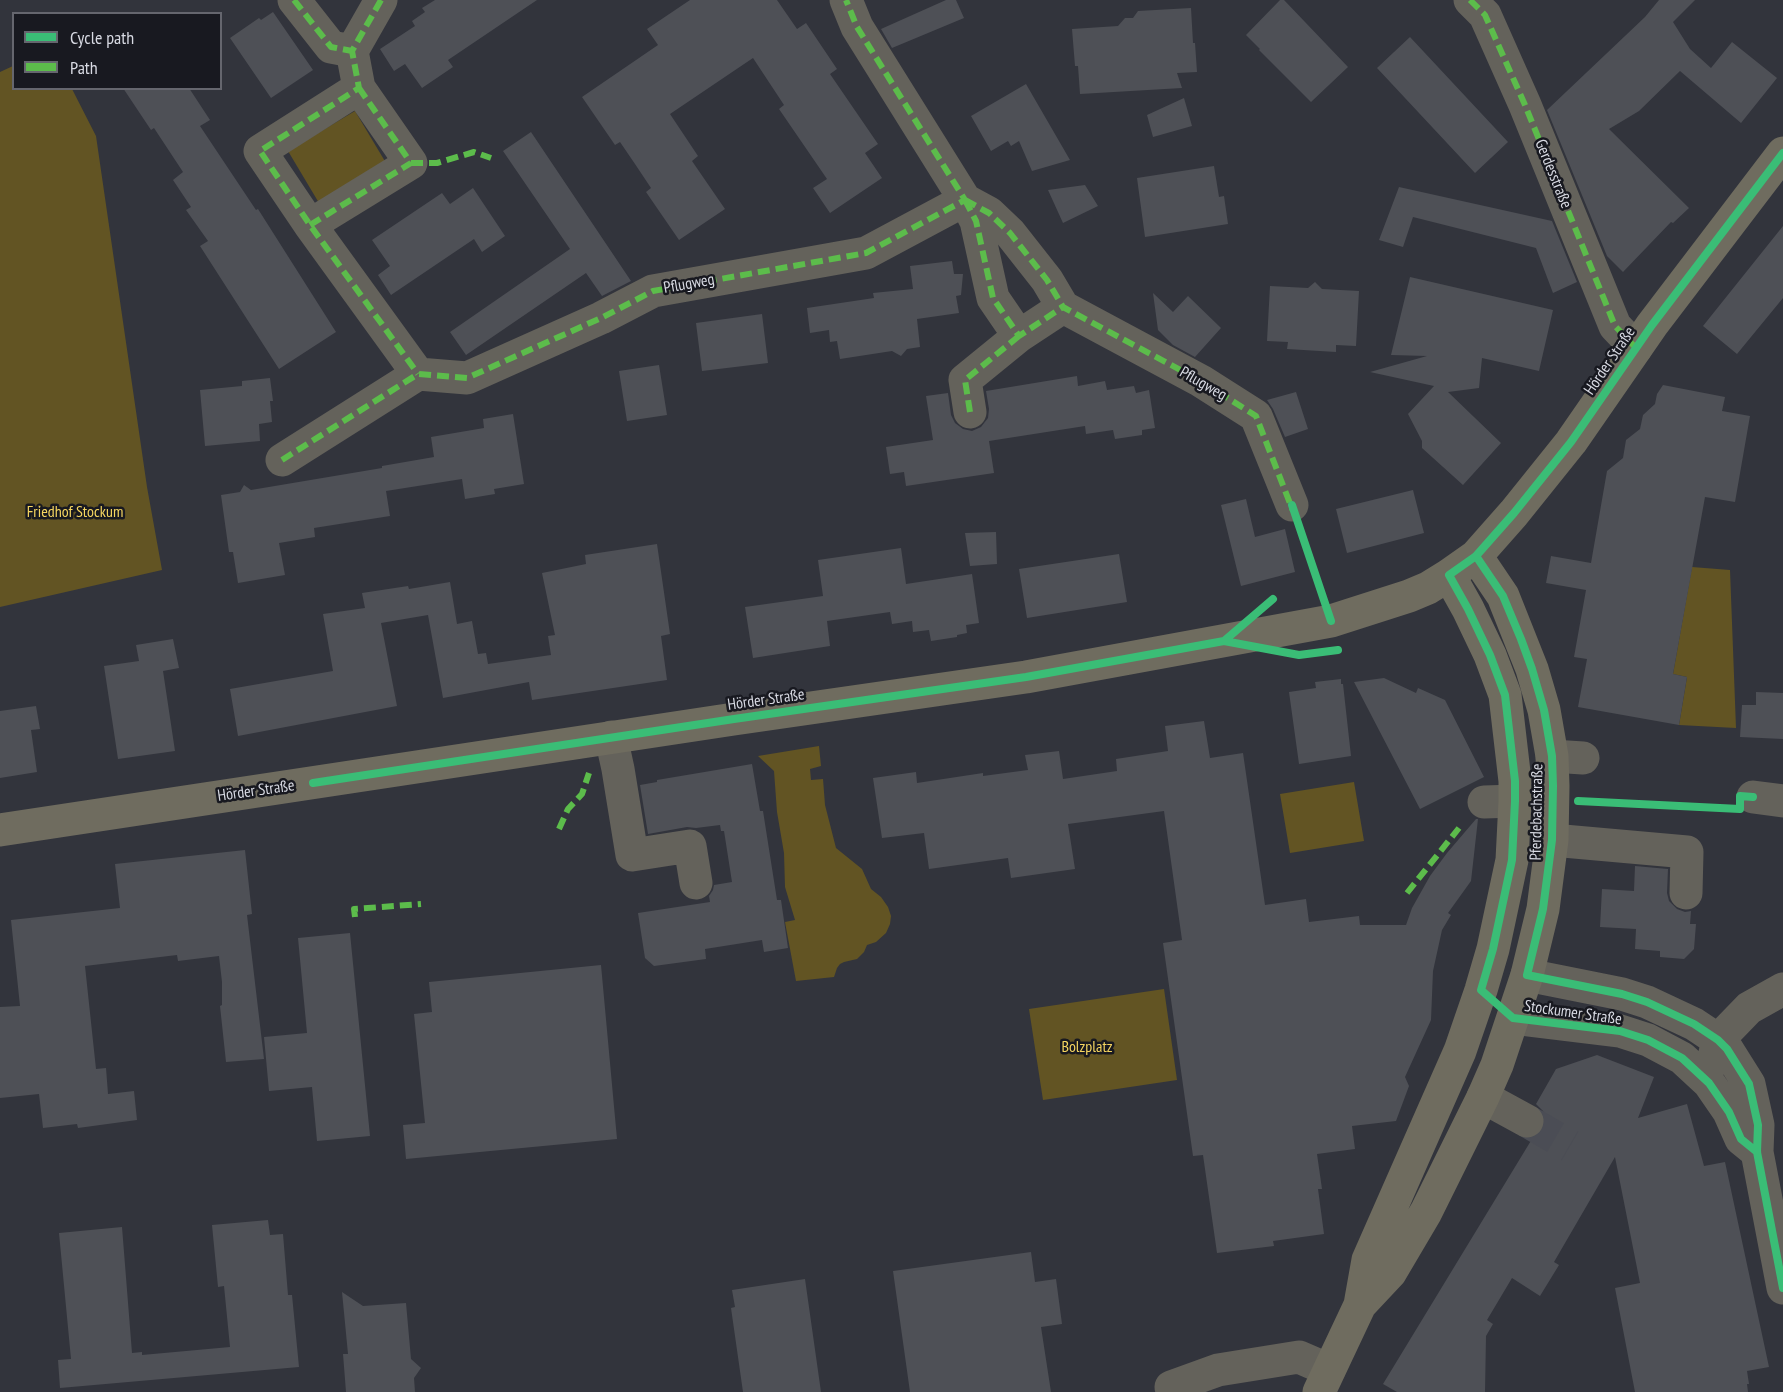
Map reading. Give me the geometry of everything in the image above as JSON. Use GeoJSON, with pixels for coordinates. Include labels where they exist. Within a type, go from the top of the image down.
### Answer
{"type":"FeatureCollection","features":[{"type":"Feature","properties":{"kind":"main road","name":"Hörder Straße"},"geometry":{"type":"LineString","coordinates":[[0,830],[611,737],[1026,677],[1320,623],[1409,596],[1428,588],[1476,556],[1514,513],[1571,442],[1652,325],[1783,153]]}},
{"type":"Feature","properties":{"kind":"main road","name":"Pferdebachstraße"},"geometry":{"type":"LineString","coordinates":[[1360,1305],[1390,1274],[1426,1212],[1484,1097],[1497,1065],[1527,975],[1543,909],[1552,840],[1553,786],[1567,757],[1544,710],[1532,669],[1503,596],[1476,556]]}},
{"type":"Feature","properties":{"kind":"main road","name":"Pferdebachstraße"},"geometry":{"type":"LineString","coordinates":[[1324,1381],[1360,1305],[1368,1260],[1460,1051],[1493,949],[1512,860],[1500,801],[1510,731],[1505,695],[1468,609],[1449,575]]}},
{"type":"Feature","properties":{"kind":"main road"},"geometry":{"type":"LineString","coordinates":[[1481,990],[1527,975]]}},
{"type":"Feature","properties":{"kind":"main road"},"geometry":{"type":"LineString","coordinates":[[1481,990],[1513,1018]]}},
{"type":"Feature","properties":{"kind":"street"},"geometry":{"type":"LineString","coordinates":[[294,0],[331,47],[352,51]]}},
{"type":"Feature","properties":{"kind":"street"},"geometry":{"type":"LineString","coordinates":[[310,225],[411,164],[359,88],[352,51],[381,0]]}},
{"type":"Feature","properties":{"kind":"street"},"geometry":{"type":"LineString","coordinates":[[846,0],[857,27],[976,221],[993,298],[1019,336]]}},
{"type":"Feature","properties":{"kind":"street","name":"Gerdesstraße"},"geometry":{"type":"LineString","coordinates":[[1470,0],[1485,15],[1615,326],[1636,348]]}},
{"type":"Feature","properties":{"kind":"street"},"geometry":{"type":"LineString","coordinates":[[282,460],[418,374],[310,225],[260,151],[359,88]]}},
{"type":"Feature","properties":{"kind":"street"},"geometry":{"type":"LineString","coordinates":[[965,200],[989,213],[1010,233],[1047,280],[1063,307],[1019,336],[965,380],[970,412]]}},
{"type":"Feature","properties":{"kind":"street","name":"Pflugweg"},"geometry":{"type":"LineString","coordinates":[[418,374],[467,378],[601,318],[653,291],[866,253],[965,200]]}},
{"type":"Feature","properties":{"kind":"street","name":"Pflugweg"},"geometry":{"type":"LineString","coordinates":[[1063,307],[1201,381],[1256,416],[1292,505]]}},
{"type":"Feature","properties":{"kind":"street"},"geometry":{"type":"LineString","coordinates":[[611,737],[632,855],[690,846],[696,883]]}},
{"type":"Feature","properties":{"kind":"street"},"geometry":{"type":"LineString","coordinates":[[1552,840],[1687,852],[1686,893]]}},
{"type":"Feature","properties":{"kind":"street","name":"Stockumer Straße"},"geometry":{"type":"LineString","coordinates":[[1527,975],[1622,994],[1647,1002],[1694,1024],[1727,1049],[1749,1084],[1758,1125],[1757,1152],[1783,1288]]}},
{"type":"Feature","properties":{"kind":"street"},"geometry":{"type":"LineString","coordinates":[[1708,1083],[1718,1040],[1749,1008],[1783,989]]}},
{"type":"Feature","properties":{"kind":"street","name":"Stockumer Straße"},"geometry":{"type":"LineString","coordinates":[[1513,1018],[1620,1031],[1648,1040],[1682,1058],[1708,1083],[1729,1112],[1741,1139],[1757,1152]]}},
{"type":"Feature","properties":{"kind":"street"},"geometry":{"type":"LineString","coordinates":[[1484,1097],[1527,1121]]}},
{"type":"Feature","properties":{"kind":"street"},"geometry":{"type":"LineString","coordinates":[[1171,1387],[1218,1370],[1299,1357],[1324,1381]]}},
{"type":"Feature","properties":{"kind":"green space","name":"Friedhof Stockum"},"geometry":{"type":"Polygon","coordinates":[[[12,66],[12,90],[73,90],[96,136],[147,487],[162,570],[0,607],[0,72],[12,66]]]}},
{"type":"Feature","properties":{"kind":"green space"},"geometry":{"type":"Polygon","coordinates":[[[355,111],[386,163],[319,203],[288,151],[355,111]]]}},
{"type":"Feature","properties":{"kind":"green space"},"geometry":{"type":"Polygon","coordinates":[[[1692,567],[1730,570],[1736,728],[1679,725],[1687,677],[1673,674],[1692,567]]]}},
{"type":"Feature","properties":{"kind":"green space"},"geometry":{"type":"Polygon","coordinates":[[[819,746],[821,766],[810,769],[811,780],[823,779],[825,805],[836,848],[862,869],[871,889],[881,897],[891,916],[886,933],[876,942],[867,945],[857,959],[840,964],[834,977],[796,981],[785,922],[795,920],[785,887],[784,853],[777,812],[774,771],[758,756],[819,746]]]}},
{"type":"Feature","properties":{"kind":"green space"},"geometry":{"type":"Polygon","coordinates":[[[1354,782],[1364,841],[1290,853],[1280,794],[1354,782]]]}},
{"type":"Feature","properties":{"kind":"green space","name":"Bolzplatz"},"geometry":{"type":"Polygon","coordinates":[[[1164,989],[1177,1080],[1043,1100],[1029,1009],[1164,989]]]}},
{"type":"Feature","properties":{"kind":"building"},"geometry":{"type":"Polygon","coordinates":[[[435,0],[537,0],[448,60],[453,67],[422,88],[405,64],[394,71],[380,49],[415,26],[412,21],[425,12],[422,8],[435,0]]]}},
{"type":"Feature","properties":{"kind":"building"},"geometry":{"type":"Polygon","coordinates":[[[690,0],[777,0],[797,29],[806,23],[837,69],[830,74],[878,144],[865,153],[882,178],[830,213],[813,188],[827,179],[779,109],[784,105],[753,58],[670,114],[698,156],[692,161],[725,209],[679,240],[646,192],[651,188],[635,164],[620,142],[615,145],[582,97],[658,45],[647,29],[690,0]]]}},
{"type":"Feature","properties":{"kind":"building"},"geometry":{"type":"Polygon","coordinates":[[[946,0],[956,0],[964,18],[892,48],[881,29],[946,0]]]}},
{"type":"Feature","properties":{"kind":"building"},"geometry":{"type":"Polygon","coordinates":[[[1280,0],[1284,0],[1348,67],[1311,102],[1246,35],[1280,0]]]}},
{"type":"Feature","properties":{"kind":"building"},"geometry":{"type":"Polygon","coordinates":[[[1659,0],[1695,0],[1673,22],[1690,49],[1711,68],[1732,42],[1777,78],[1741,123],[1680,71],[1639,111],[1609,129],[1689,208],[1673,223],[1671,222],[1623,272],[1607,256],[1547,110],[1645,17],[1659,0]]]}},
{"type":"Feature","properties":{"kind":"building"},"geometry":{"type":"Polygon","coordinates":[[[1191,8],[1197,72],[1177,73],[1182,88],[1080,94],[1072,29],[1118,26],[1125,18],[1133,18],[1138,11],[1191,8]]]}},
{"type":"Feature","properties":{"kind":"building"},"geometry":{"type":"Polygon","coordinates":[[[273,12],[313,70],[271,98],[230,38],[259,18],[261,20],[273,12]]]}},
{"type":"Feature","properties":{"kind":"building"},"geometry":{"type":"Polygon","coordinates":[[[1410,37],[1508,142],[1475,173],[1377,68],[1410,37]]]}},
{"type":"Feature","properties":{"kind":"building"},"geometry":{"type":"Polygon","coordinates":[[[1026,84],[1070,160],[1032,171],[1019,141],[1011,146],[1008,141],[991,151],[971,116],[1026,84]]]}},
{"type":"Feature","properties":{"kind":"building"},"geometry":{"type":"Polygon","coordinates":[[[124,90],[190,90],[210,120],[200,126],[256,210],[258,209],[336,332],[279,369],[200,246],[208,241],[186,210],[191,207],[173,180],[183,172],[154,128],[151,130],[124,90]]]}},
{"type":"Feature","properties":{"kind":"building"},"geometry":{"type":"Polygon","coordinates":[[[1184,98],[1192,126],[1153,137],[1147,115],[1184,98]]]}},
{"type":"Feature","properties":{"kind":"building"},"geometry":{"type":"Polygon","coordinates":[[[531,132],[631,281],[602,296],[586,273],[466,355],[450,332],[570,249],[503,151],[531,132]]]}},
{"type":"Feature","properties":{"kind":"building"},"geometry":{"type":"Polygon","coordinates":[[[1214,166],[1219,197],[1224,196],[1228,224],[1145,237],[1137,178],[1214,166]]]}},
{"type":"Feature","properties":{"kind":"building"},"geometry":{"type":"Polygon","coordinates":[[[1085,185],[1098,206],[1063,223],[1048,190],[1085,185]]]}},
{"type":"Feature","properties":{"kind":"building"},"geometry":{"type":"Polygon","coordinates":[[[1399,187],[1552,221],[1577,282],[1553,293],[1536,248],[1413,217],[1403,247],[1379,240],[1399,187]]]}},
{"type":"Feature","properties":{"kind":"building"},"geometry":{"type":"Polygon","coordinates":[[[473,188],[505,236],[482,252],[474,239],[391,295],[378,275],[390,266],[372,240],[442,193],[450,204],[473,188]]]}},
{"type":"Feature","properties":{"kind":"building"},"geometry":{"type":"Polygon","coordinates":[[[1783,226],[1783,298],[1737,354],[1703,326],[1783,226]]]}},
{"type":"Feature","properties":{"kind":"building"},"geometry":{"type":"Polygon","coordinates":[[[952,261],[954,274],[963,274],[961,295],[956,296],[959,313],[917,319],[920,347],[907,349],[901,356],[892,351],[840,359],[837,341],[830,342],[829,330],[810,333],[807,308],[874,298],[873,293],[913,289],[910,266],[952,261]]]}},
{"type":"Feature","properties":{"kind":"building"},"geometry":{"type":"Polygon","coordinates":[[[1410,277],[1553,310],[1539,371],[1482,358],[1479,388],[1448,392],[1501,443],[1463,485],[1422,448],[1422,441],[1408,414],[1434,386],[1370,372],[1427,356],[1391,355],[1410,277]]]}},
{"type":"Feature","properties":{"kind":"building"},"geometry":{"type":"Polygon","coordinates":[[[1315,282],[1322,289],[1359,291],[1356,346],[1336,345],[1336,352],[1287,349],[1288,342],[1267,341],[1270,286],[1308,288],[1315,282]]]}},
{"type":"Feature","properties":{"kind":"building"},"geometry":{"type":"Polygon","coordinates":[[[1153,293],[1173,312],[1188,296],[1221,328],[1195,357],[1173,345],[1158,330],[1153,293]]]}},
{"type":"Feature","properties":{"kind":"building"},"geometry":{"type":"Polygon","coordinates":[[[762,314],[768,363],[702,371],[696,323],[762,314]]]}},
{"type":"Feature","properties":{"kind":"building"},"geometry":{"type":"Polygon","coordinates":[[[659,365],[667,415],[627,421],[619,371],[659,365]]]}},
{"type":"Feature","properties":{"kind":"building"},"geometry":{"type":"Polygon","coordinates":[[[1077,376],[1078,386],[1105,381],[1107,390],[1134,386],[1136,393],[1149,390],[1155,428],[1142,430],[1142,435],[1115,439],[1113,430],[1086,434],[1085,426],[989,441],[994,473],[906,486],[904,472],[890,474],[886,447],[933,440],[926,396],[948,393],[951,415],[955,423],[963,429],[972,431],[981,427],[988,418],[986,391],[1077,376]]]}},
{"type":"Feature","properties":{"kind":"building"},"geometry":{"type":"Polygon","coordinates":[[[270,378],[273,401],[270,401],[272,422],[259,424],[260,441],[205,446],[200,390],[242,386],[242,381],[270,378]]]}},
{"type":"Feature","properties":{"kind":"building"},"geometry":{"type":"Polygon","coordinates":[[[1663,385],[1725,397],[1722,411],[1750,416],[1735,502],[1705,497],[1673,674],[1687,677],[1679,725],[1578,707],[1587,659],[1574,657],[1586,590],[1546,583],[1551,556],[1591,563],[1607,471],[1623,458],[1626,440],[1640,429],[1643,415],[1655,404],[1657,394],[1663,385]]]}},
{"type":"Feature","properties":{"kind":"building"},"geometry":{"type":"Polygon","coordinates":[[[1296,392],[1308,429],[1285,437],[1267,400],[1296,392]]]}},
{"type":"Feature","properties":{"kind":"building"},"geometry":{"type":"Polygon","coordinates":[[[513,414],[524,484],[494,489],[495,494],[465,499],[462,479],[386,491],[390,516],[314,528],[315,537],[279,543],[285,575],[238,583],[233,552],[229,552],[221,495],[240,492],[244,485],[251,490],[434,457],[431,437],[484,428],[483,419],[513,414]]]}},
{"type":"Feature","properties":{"kind":"building"},"geometry":{"type":"Polygon","coordinates":[[[1413,490],[1424,533],[1347,553],[1336,509],[1413,490]]]}},
{"type":"Feature","properties":{"kind":"building"},"geometry":{"type":"Polygon","coordinates":[[[1246,499],[1255,537],[1285,529],[1295,572],[1241,586],[1221,505],[1246,499]]]}},
{"type":"Feature","properties":{"kind":"building"},"geometry":{"type":"Polygon","coordinates":[[[996,532],[997,564],[970,566],[965,533],[996,532]]]}},
{"type":"Feature","properties":{"kind":"building"},"geometry":{"type":"Polygon","coordinates":[[[657,544],[670,634],[661,636],[667,680],[532,700],[529,682],[443,698],[428,615],[381,623],[397,706],[238,736],[230,689],[333,671],[323,614],[365,608],[362,593],[408,586],[409,589],[450,582],[457,624],[472,621],[478,654],[486,653],[488,664],[551,655],[548,636],[555,635],[542,573],[586,564],[585,555],[657,544]]]}},
{"type":"Feature","properties":{"kind":"building"},"geometry":{"type":"Polygon","coordinates":[[[901,548],[906,584],[972,574],[979,623],[966,625],[967,633],[957,635],[957,637],[931,641],[929,630],[913,632],[912,621],[892,624],[890,612],[827,621],[830,646],[753,658],[745,607],[823,596],[818,560],[901,548]]]}},
{"type":"Feature","properties":{"kind":"building"},"geometry":{"type":"Polygon","coordinates":[[[1119,554],[1127,602],[1027,618],[1019,569],[1119,554]]]}},
{"type":"Feature","properties":{"kind":"building"},"geometry":{"type":"Polygon","coordinates":[[[173,639],[179,668],[163,671],[175,751],[118,759],[104,666],[139,661],[136,645],[173,639]]]}},
{"type":"Feature","properties":{"kind":"building"},"geometry":{"type":"Polygon","coordinates":[[[1384,678],[1416,693],[1418,688],[1445,700],[1484,777],[1420,809],[1354,682],[1384,678]]]}},
{"type":"Feature","properties":{"kind":"building"},"geometry":{"type":"Polygon","coordinates":[[[1341,679],[1351,756],[1299,764],[1289,692],[1316,688],[1315,682],[1341,679]]]}},
{"type":"Feature","properties":{"kind":"building"},"geometry":{"type":"Polygon","coordinates":[[[1756,692],[1783,693],[1783,739],[1740,737],[1742,705],[1756,705],[1756,692]]]}},
{"type":"Feature","properties":{"kind":"building"},"geometry":{"type":"Polygon","coordinates":[[[36,706],[40,729],[31,730],[37,772],[0,778],[0,711],[36,706]]]}},
{"type":"Feature","properties":{"kind":"building"},"geometry":{"type":"Polygon","coordinates":[[[1204,721],[1210,758],[1243,753],[1265,905],[1306,899],[1309,922],[1359,916],[1360,925],[1406,925],[1412,908],[1430,876],[1447,853],[1478,819],[1471,881],[1448,913],[1451,915],[1442,930],[1433,971],[1431,1020],[1405,1077],[1409,1086],[1396,1121],[1352,1126],[1355,1149],[1317,1154],[1322,1189],[1318,1189],[1324,1234],[1273,1241],[1274,1246],[1217,1253],[1203,1155],[1193,1156],[1163,943],[1182,940],[1164,811],[1068,824],[1075,869],[1011,878],[1008,858],[929,869],[924,833],[882,838],[873,778],[916,772],[917,783],[983,773],[983,776],[1028,770],[1025,755],[1059,751],[1063,779],[1117,771],[1116,759],[1168,751],[1165,726],[1204,721]]]}},
{"type":"Feature","properties":{"kind":"building"},"geometry":{"type":"Polygon","coordinates":[[[752,764],[760,811],[763,811],[777,900],[781,900],[788,948],[764,952],[762,940],[705,949],[706,959],[654,966],[645,958],[638,913],[710,902],[709,896],[714,885],[732,882],[724,831],[721,831],[720,825],[687,827],[648,834],[640,785],[752,764]]]}},
{"type":"Feature","properties":{"kind":"building"},"geometry":{"type":"Polygon","coordinates":[[[245,850],[252,914],[247,915],[264,1059],[226,1062],[220,1006],[222,1005],[222,982],[219,956],[178,961],[177,955],[85,966],[96,1069],[106,1068],[108,1094],[134,1091],[137,1120],[78,1128],[77,1124],[43,1128],[39,1094],[0,1098],[0,1007],[20,1006],[11,920],[120,908],[115,864],[245,850]]]}},
{"type":"Feature","properties":{"kind":"building"},"geometry":{"type":"Polygon","coordinates":[[[1635,866],[1668,869],[1669,901],[1677,909],[1685,912],[1691,911],[1690,924],[1696,924],[1694,949],[1684,959],[1660,957],[1660,951],[1635,949],[1636,929],[1600,927],[1602,889],[1634,891],[1635,866]]]}},
{"type":"Feature","properties":{"kind":"building"},"geometry":{"type":"Polygon","coordinates":[[[350,933],[370,1136],[317,1141],[312,1087],[269,1091],[264,1037],[307,1033],[298,938],[350,933]]]}},
{"type":"Feature","properties":{"kind":"building"},"geometry":{"type":"Polygon","coordinates":[[[601,965],[617,1139],[406,1159],[403,1125],[425,1123],[414,1014],[432,1012],[429,982],[601,965]]]}},
{"type":"Feature","properties":{"kind":"building"},"geometry":{"type":"Polygon","coordinates":[[[1597,1055],[1654,1077],[1638,1118],[1687,1104],[1704,1166],[1725,1162],[1769,1367],[1747,1371],[1748,1392],[1635,1392],[1615,1288],[1640,1283],[1615,1157],[1554,1262],[1559,1265],[1540,1296],[1512,1278],[1487,1320],[1493,1324],[1486,1336],[1485,1392],[1397,1392],[1383,1384],[1532,1139],[1543,1130],[1546,1120],[1543,1111],[1536,1104],[1556,1069],[1597,1055]]]}},
{"type":"Feature","properties":{"kind":"building"},"geometry":{"type":"Polygon","coordinates":[[[268,1220],[270,1235],[283,1234],[288,1295],[292,1295],[299,1367],[60,1388],[58,1360],[71,1359],[59,1233],[122,1227],[132,1353],[142,1352],[142,1355],[230,1347],[224,1286],[218,1287],[212,1225],[268,1220]]]}},
{"type":"Feature","properties":{"kind":"building"},"geometry":{"type":"Polygon","coordinates":[[[1031,1252],[1035,1282],[1056,1279],[1062,1324],[1041,1327],[1051,1392],[910,1392],[893,1271],[1031,1252]]]}},
{"type":"Feature","properties":{"kind":"building"},"geometry":{"type":"Polygon","coordinates":[[[805,1279],[821,1392],[743,1392],[731,1308],[735,1307],[732,1290],[805,1279]]]}},
{"type":"Feature","properties":{"kind":"building"},"geometry":{"type":"Polygon","coordinates":[[[342,1292],[363,1306],[406,1303],[411,1359],[421,1368],[414,1378],[415,1392],[346,1392],[343,1354],[348,1354],[342,1292]]]}},
{"type":"Feature","properties":{"kind":"tunnel"},"geometry":{"type":"LineString","coordinates":[[1527,1121],[1570,1146]]}},
{"type":"Feature","properties":{"kind":"marked path"},"geometry":{"type":"LineString","coordinates":[[294,0],[331,47],[352,51]]}},
{"type":"Feature","properties":{"kind":"marked path"},"geometry":{"type":"LineString","coordinates":[[381,0],[352,51],[359,88],[260,151],[310,225],[418,374]]}},
{"type":"Feature","properties":{"kind":"marked path"},"geometry":{"type":"LineString","coordinates":[[282,460],[418,374],[467,378],[601,318],[653,291],[866,253],[965,200],[857,27],[846,0]]}},
{"type":"Feature","properties":{"kind":"marked path"},"geometry":{"type":"LineString","coordinates":[[1470,0],[1485,15],[1525,105],[1615,326],[1636,348]]}},
{"type":"Feature","properties":{"kind":"marked path"},"geometry":{"type":"LineString","coordinates":[[310,225],[411,163],[359,88]]}},
{"type":"Feature","properties":{"kind":"marked path"},"geometry":{"type":"LineString","coordinates":[[411,163],[437,163],[474,152],[491,158]]}},
{"type":"Feature","properties":{"kind":"marked path"},"geometry":{"type":"LineString","coordinates":[[965,200],[989,213],[1010,233],[1047,280],[1063,307],[1201,381],[1256,416],[1293,511]]}},
{"type":"Feature","properties":{"kind":"marked path"},"geometry":{"type":"LineString","coordinates":[[965,200],[976,221],[993,298],[1019,336],[1063,307]]}},
{"type":"Feature","properties":{"kind":"marked path"},"geometry":{"type":"LineString","coordinates":[[970,412],[965,380],[1019,336]]}},
{"type":"Feature","properties":{"kind":"marked path"},"geometry":{"type":"LineString","coordinates":[[559,829],[568,809],[582,794],[589,773]]}},
{"type":"Feature","properties":{"kind":"marked path"},"geometry":{"type":"LineString","coordinates":[[1407,893],[1459,828]]}},
{"type":"Feature","properties":{"kind":"marked path"},"geometry":{"type":"LineString","coordinates":[[355,917],[354,909],[421,904]]}},
{"type":"Feature","properties":{"kind":"cycle path"},"geometry":{"type":"LineString","coordinates":[[1757,1152],[1741,1139],[1729,1112],[1709,1083],[1682,1058],[1648,1040],[1620,1031],[1513,1018],[1481,990],[1493,949],[1512,860],[1515,781],[1505,695],[1490,655],[1449,575],[1476,556],[1571,442],[1652,325],[1783,153]]}},
{"type":"Feature","properties":{"kind":"cycle path"},"geometry":{"type":"LineString","coordinates":[[1292,505],[1331,621]]}},
{"type":"Feature","properties":{"kind":"cycle path"},"geometry":{"type":"LineString","coordinates":[[1476,556],[1503,596],[1521,639],[1544,710],[1552,756],[1552,840],[1543,909],[1527,975],[1622,994],[1647,1002],[1694,1024],[1727,1049],[1749,1084],[1758,1125],[1757,1152],[1783,1288]]}},
{"type":"Feature","properties":{"kind":"cycle path"},"geometry":{"type":"LineString","coordinates":[[1273,599],[1224,641],[1299,655],[1338,650]]}},
{"type":"Feature","properties":{"kind":"cycle path"},"geometry":{"type":"LineString","coordinates":[[313,783],[1026,677],[1224,641]]}},
{"type":"Feature","properties":{"kind":"cycle path"},"geometry":{"type":"LineString","coordinates":[[1578,801],[1740,809],[1740,796],[1753,797]]}}]}
